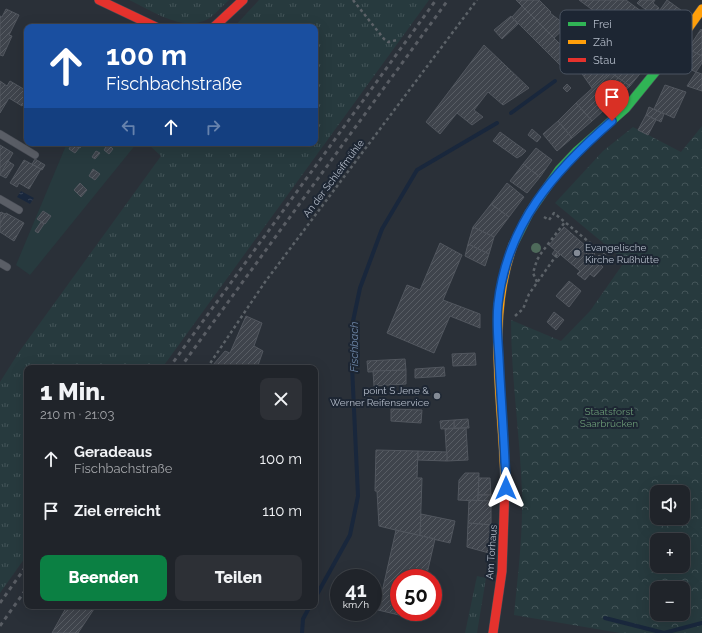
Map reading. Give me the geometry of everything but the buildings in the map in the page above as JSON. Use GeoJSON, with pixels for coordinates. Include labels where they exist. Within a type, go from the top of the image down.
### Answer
{"type":"FeatureCollection","features":[{"type":"Feature","properties":{"kind":"main road"},"geometry":{"type":"LineString","coordinates":[[99,0],[150,24]]}},
{"type":"Feature","properties":{"kind":"main road"},"geometry":{"type":"LineString","coordinates":[[217,24],[243,0]]}},
{"type":"Feature","properties":{"kind":"main road","name":"Am Torhaus"},"geometry":{"type":"LineString","coordinates":[[692,23],[702,9]]}},
{"type":"Feature","properties":{"kind":"main road","name":"Am Torhaus"},"geometry":{"type":"LineString","coordinates":[[493,633],[501,572],[506,500],[498,304],[506,261],[532,208],[576,152],[637,98],[656,74]]}},
{"type":"Feature","properties":{"kind":"lane"},"geometry":{"type":"LineString","coordinates":[[0,134],[35,155]]}},
{"type":"Feature","properties":{"kind":"lane"},"geometry":{"type":"LineString","coordinates":[[0,199],[19,210]]}},
{"type":"Feature","properties":{"kind":"path"},"geometry":{"type":"LineString","coordinates":[[353,0],[384,39],[388,42],[397,40]]}},
{"type":"Feature","properties":{"kind":"path","name":"An der Schleifmühle"},"geometry":{"type":"LineString","coordinates":[[209,365],[270,276],[477,0]]}},
{"type":"Feature","properties":{"kind":"path"},"geometry":{"type":"LineString","coordinates":[[545,218],[549,220],[554,213],[608,256]]}},
{"type":"Feature","properties":{"kind":"path"},"geometry":{"type":"LineString","coordinates":[[537,283],[533,273],[537,260],[565,222]]}},
{"type":"Feature","properties":{"kind":"path"},"geometry":{"type":"LineString","coordinates":[[511,317],[514,317],[523,309],[537,283],[558,253]]}},
{"type":"Feature","properties":{"kind":"green space"},"geometry":{"type":"Polygon","coordinates":[[[129,0],[229,0],[208,19],[198,23],[188,23],[178,22],[167,18],[129,0]]]}},
{"type":"Feature","properties":{"kind":"green space"},"geometry":{"type":"Polygon","coordinates":[[[259,0],[429,0],[164,365],[24,365],[24,559],[0,593],[0,382],[19,352],[161,156],[150,146],[318,146],[318,24],[237,24],[259,0]]]}},
{"type":"Feature","properties":{"kind":"green space","name":"Staatsforst Saarbrücken"},"geometry":{"type":"Polygon","coordinates":[[[702,126],[702,633],[620,633],[514,615],[521,539],[522,493],[512,363],[511,320],[561,341],[590,311],[625,261],[555,203],[603,151],[633,127],[681,152],[702,126]]]}},
{"type":"Feature","properties":{"kind":"green space"},"geometry":{"type":"Polygon","coordinates":[[[66,146],[135,146],[30,275],[16,265],[66,146]]]}},
{"type":"Feature","properties":{"kind":"green space"},"geometry":{"type":"Polygon","coordinates":[[[477,576],[486,578],[477,633],[465,633],[477,576]]]}},
{"type":"Feature","properties":{"kind":"water"},"geometry":{"type":"Polygon","coordinates":[[[21,191],[34,198],[30,204],[17,197],[21,191]]]}},
{"type":"Feature","properties":{"kind":"waterway","name":"Fischbach"},"geometry":{"type":"LineString","coordinates":[[511,113],[555,81]]}},
{"type":"Feature","properties":{"kind":"waterway","name":"Fischbach"},"geometry":{"type":"LineString","coordinates":[[318,593],[350,535],[358,496],[352,366],[352,326],[360,288],[382,229],[417,170],[497,123]]}},
{"type":"Feature","properties":{"kind":"waterway","name":"Fischbach"},"geometry":{"type":"LineString","coordinates":[[302,633],[303,619],[308,609]]}},
{"type":"Feature","properties":{"kind":"waterway"},"geometry":{"type":"LineString","coordinates":[[605,618],[664,633],[702,623]]}},
{"type":"Feature","properties":{"kind":"railway"},"geometry":{"type":"LineString","coordinates":[[171,365],[436,0]]}},
{"type":"Feature","properties":{"kind":"railway"},"geometry":{"type":"LineString","coordinates":[[182,365],[448,0]]}},
{"type":"Feature","properties":{"kind":"railway"},"geometry":{"type":"LineString","coordinates":[[0,603],[24,569]]}},
{"type":"Feature","properties":{"kind":"railway"},"geometry":{"type":"LineString","coordinates":[[0,626],[24,592]]}},
{"type":"Feature","properties":{"kind":"traffic: fast"},"geometry":{"type":"LineString","coordinates":[[513,245],[529,213],[559,170],[576,152],[626,108],[654,74]]}},
{"type":"Feature","properties":{"kind":"traffic: slow"},"geometry":{"type":"LineString","coordinates":[[692,23],[702,9]]}},
{"type":"Feature","properties":{"kind":"traffic: slow"},"geometry":{"type":"LineString","coordinates":[[505,486],[498,364],[498,334],[500,304],[505,274],[513,245]]}},
{"type":"Feature","properties":{"kind":"traffic: jam"},"geometry":{"type":"LineString","coordinates":[[99,0],[150,24]]}},
{"type":"Feature","properties":{"kind":"traffic: jam"},"geometry":{"type":"LineString","coordinates":[[217,24],[243,0]]}},
{"type":"Feature","properties":{"kind":"traffic: jam"},"geometry":{"type":"LineString","coordinates":[[493,633],[502,571],[505,486]]}},
{"type":"Feature","properties":{"kind":"place","name":"Evangelische Kirche Rußhütte"},"geometry":{"type":"Point","coordinates":[577,253]}},
{"type":"Feature","properties":{"kind":"place","name":"point S Jene & Werner Reifenservice"},"geometry":{"type":"Point","coordinates":[437,396]}},
{"type":"Feature","properties":{"kind":"route"},"geometry":{"type":"LineString","coordinates":[[506,488],[497,317],[501,283],[506,261],[532,208],[565,164],[576,152],[612,121]]}}]}
